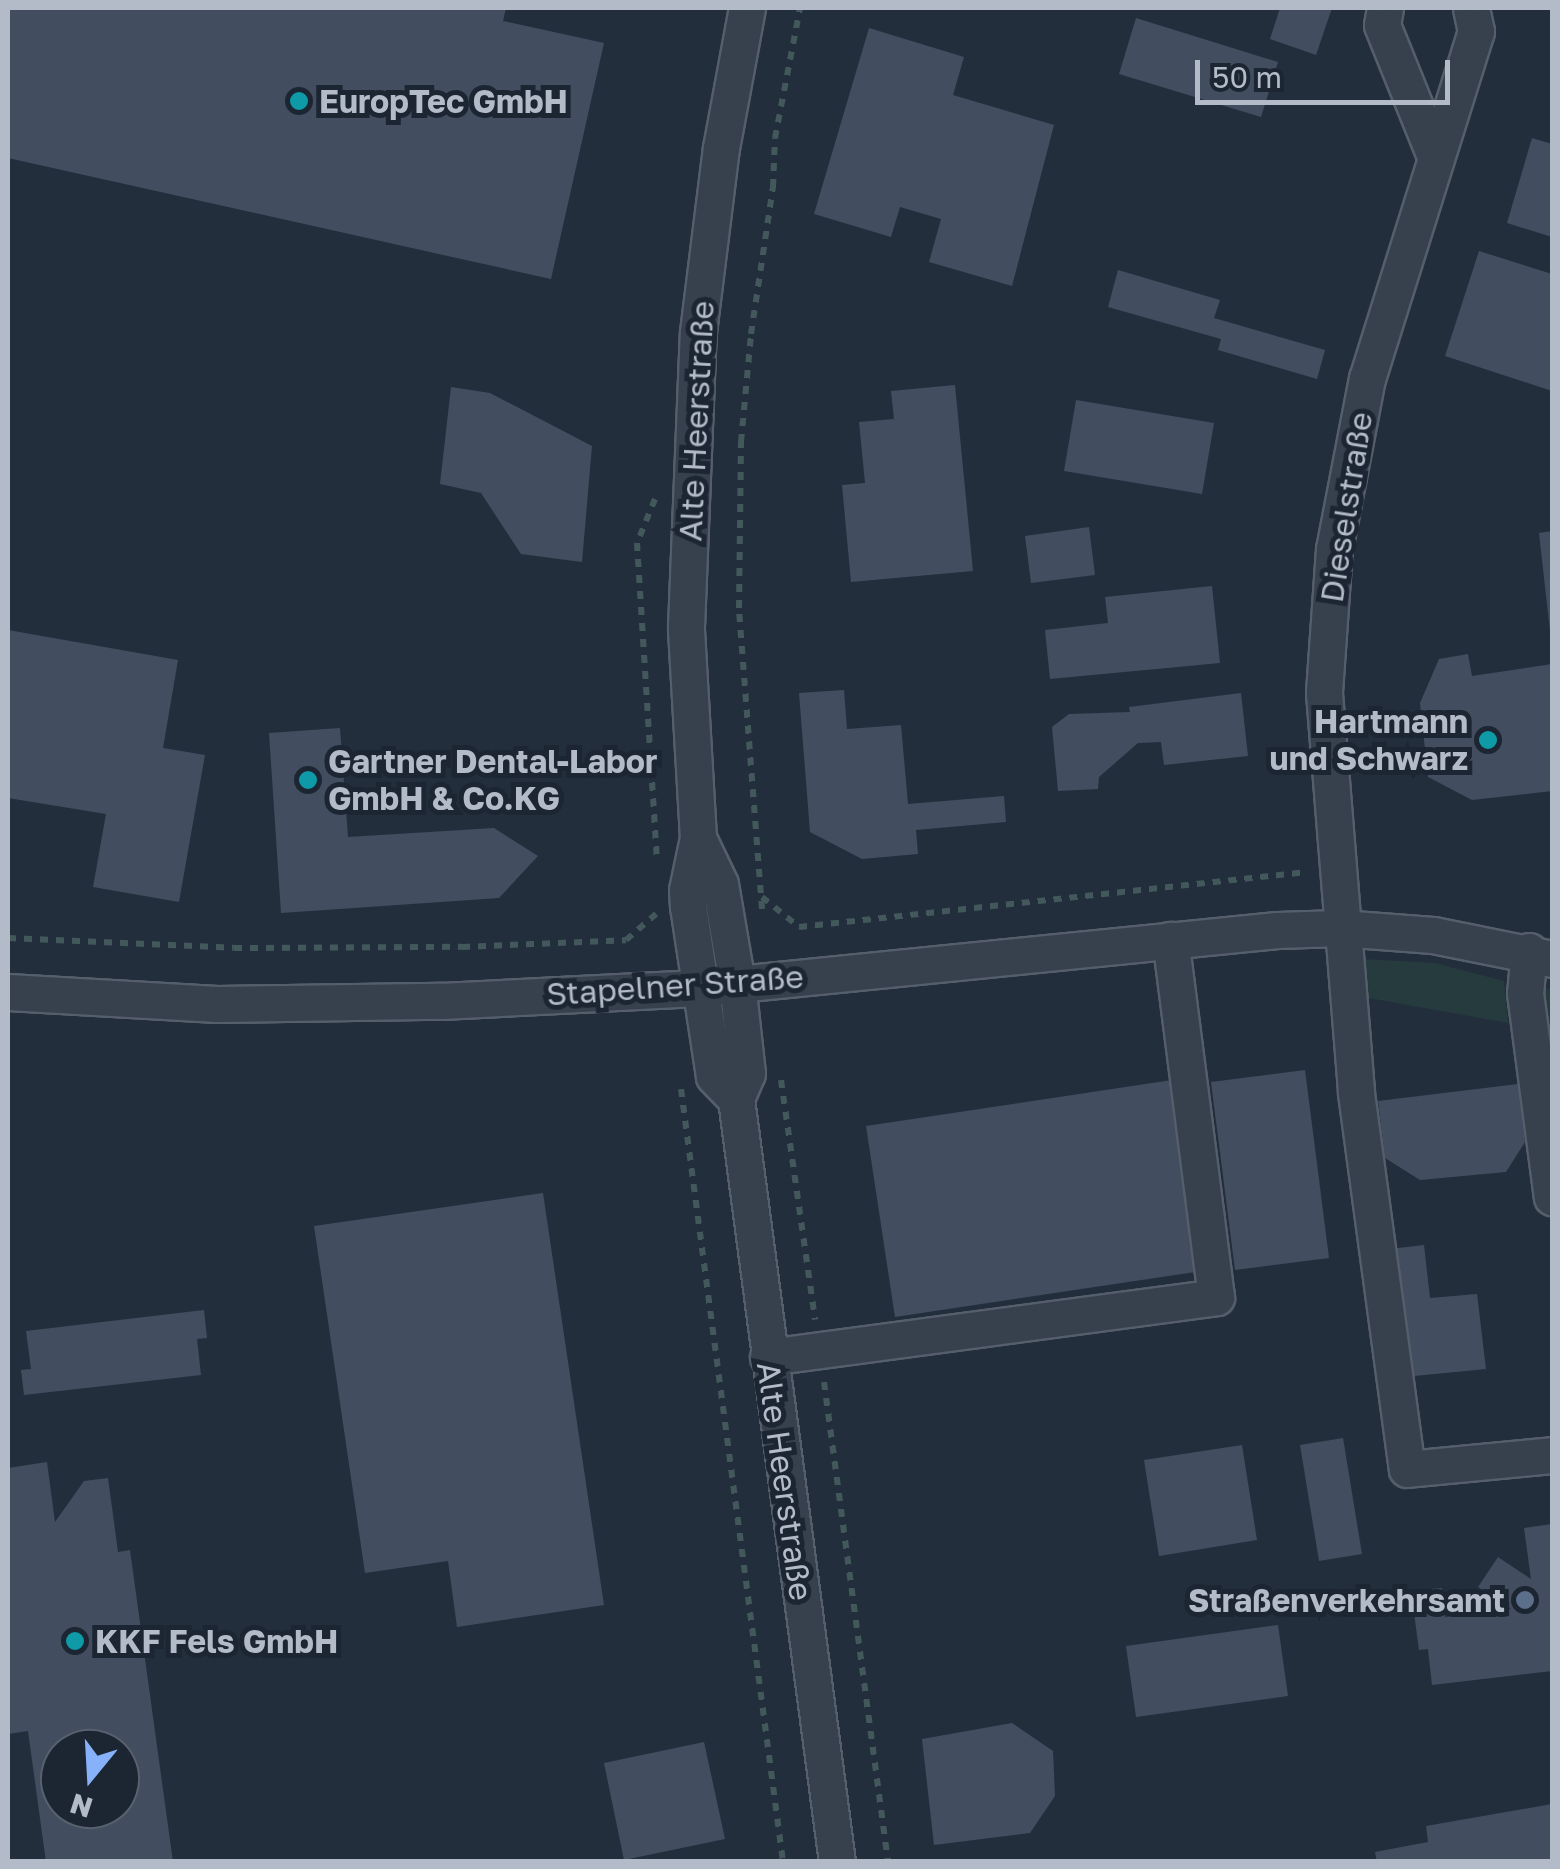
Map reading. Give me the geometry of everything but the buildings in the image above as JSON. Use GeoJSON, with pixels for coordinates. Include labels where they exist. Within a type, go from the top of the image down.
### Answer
{"type":"FeatureCollection","features":[{"type":"Feature","properties":{"kind":"street","name":"Alte Heerstraße"},"geometry":{"type":"LineString","coordinates":[[736,1099],[714,1076],[686,890],[698,838],[686,640],[698,332],[721,148],[747,8]]}},
{"type":"Feature","properties":{"kind":"street"},"geometry":{"type":"LineString","coordinates":[[1385,8],[1382,26],[1436,156]]}},
{"type":"Feature","properties":{"kind":"street","name":"Dieselstraße"},"geometry":{"type":"LineString","coordinates":[[1340,928],[1324,692],[1334,549],[1367,378],[1476,31],[1472,8]]}},
{"type":"Feature","properties":{"kind":"street","name":"Alte Heerstraße"},"geometry":{"type":"LineString","coordinates":[[698,838],[720,884],[736,983],[748,1072],[736,1099],[837,1862]]}},
{"type":"Feature","properties":{"kind":"street"},"geometry":{"type":"LineString","coordinates":[[1340,928],[1354,1064],[1408,1469],[1552,1455]]}},
{"type":"Feature","properties":{"kind":"street","name":"Stapelner Straße"},"geometry":{"type":"LineString","coordinates":[[8,992],[217,1004],[442,1001],[698,988],[1170,940],[1340,928],[1433,935],[1541,955],[1525,993],[1552,1197]]}},
{"type":"Feature","properties":{"kind":"street"},"geometry":{"type":"LineString","coordinates":[[768,1358],[1216,1297],[1170,940]]}},
{"type":"Feature","properties":{"kind":"path"},"geometry":{"type":"LineString","coordinates":[[763,913],[739,608],[741,442],[751,334],[774,187],[775,138],[800,8]]}},
{"type":"Feature","properties":{"kind":"path"},"geometry":{"type":"LineString","coordinates":[[658,872],[637,543],[660,485],[691,458]]}},
{"type":"Feature","properties":{"kind":"path"},"geometry":{"type":"LineString","coordinates":[[761,896],[799,927],[1338,869]]}},
{"type":"Feature","properties":{"kind":"path"},"geometry":{"type":"LineString","coordinates":[[8,938],[234,948],[462,948],[626,940],[660,910],[662,930]]}},
{"type":"Feature","properties":{"kind":"path"},"geometry":{"type":"LineString","coordinates":[[780,1072],[888,1862]]}},
{"type":"Feature","properties":{"kind":"path"},"geometry":{"type":"LineString","coordinates":[[680,1084],[784,1862]]}},
{"type":"Feature","properties":{"kind":"green space"},"geometry":{"type":"Polygon","coordinates":[[[1361,959],[1435,963],[1504,981],[1508,1023],[1363,997],[1361,959]]]}},
{"type":"Feature","properties":{"kind":"green space"},"geometry":{"type":"Polygon","coordinates":[[[1542,986],[1552,990],[1552,1124],[1536,1019],[1542,986]]]}},
{"type":"Feature","properties":{"kind":"place","name":"EuropTec GmbH"},"geometry":{"type":"Point","coordinates":[299,101]}},
{"type":"Feature","properties":{"kind":"place","name":"Hartmann und Schwarz"},"geometry":{"type":"Point","coordinates":[1488,740]}},
{"type":"Feature","properties":{"kind":"place","name":"Gartner Dental-Labor GmbH & Co.KG"},"geometry":{"type":"Point","coordinates":[308,780]}},
{"type":"Feature","properties":{"kind":"place","name":"Straßenverkehrsamt"},"geometry":{"type":"Point","coordinates":[1525,1600]}},
{"type":"Feature","properties":{"kind":"place","name":"KKF Fels GmbH"},"geometry":{"type":"Point","coordinates":[75,1641]}}]}
